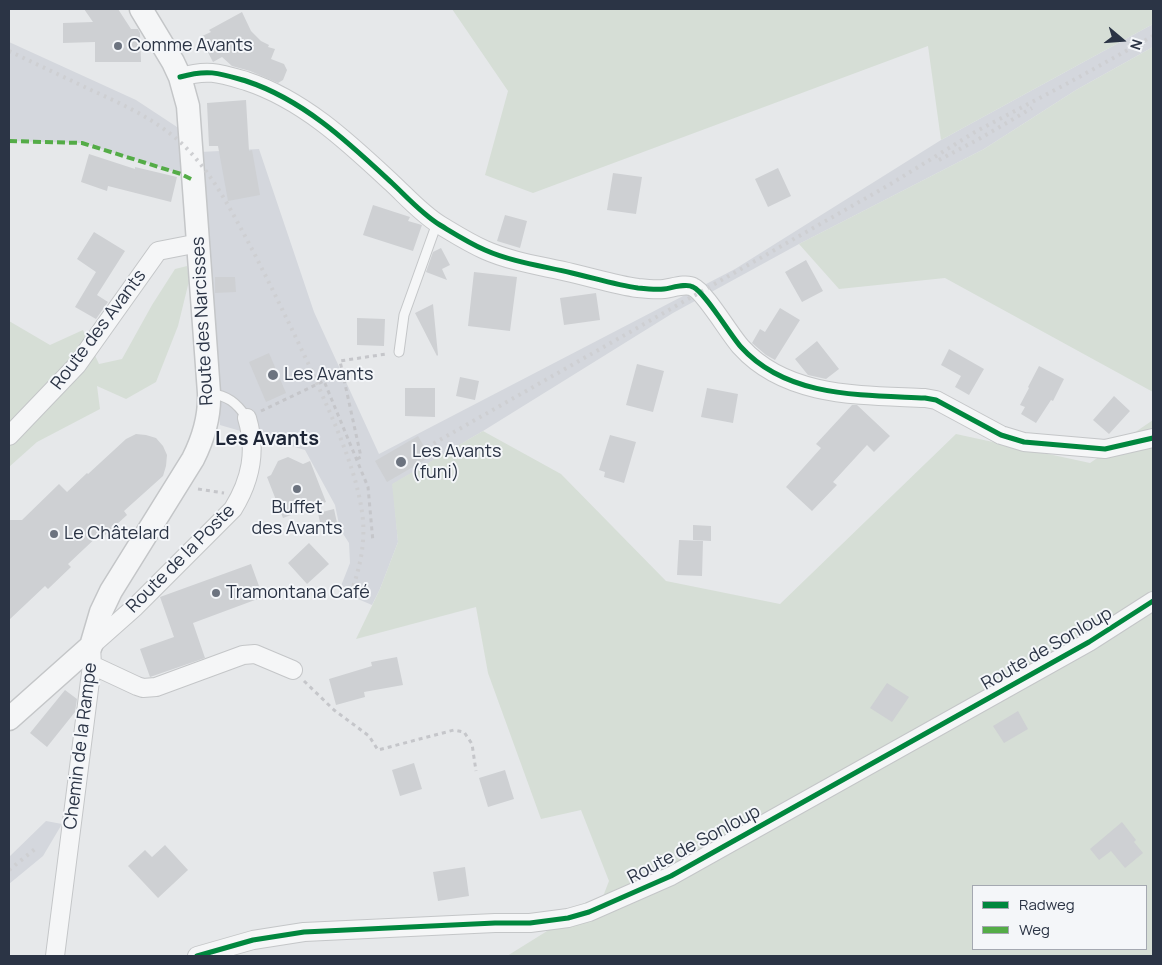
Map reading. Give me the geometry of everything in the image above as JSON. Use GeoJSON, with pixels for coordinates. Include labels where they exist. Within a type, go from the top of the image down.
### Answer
{"type":"FeatureCollection","features":[{"type":"Feature","properties":{"kind":"street","name":"Route des Narcisses"},"geometry":{"type":"LineString","coordinates":[[91,655],[102,612],[111,591],[193,459],[203,438],[208,420],[209,393],[190,117],[180,77],[164,46],[141,9]]}},
{"type":"Feature","properties":{"kind":"street"},"geometry":{"type":"LineString","coordinates":[[180,77],[198,71],[218,74],[253,84],[298,106],[338,133],[437,223],[468,242],[506,258],[626,286],[649,289],[693,286],[704,296],[741,347],[770,370],[798,384],[851,395],[936,400],[1001,435],[1024,442],[1105,449],[1153,438]]}},
{"type":"Feature","properties":{"kind":"street","name":"Route des Avants"},"geometry":{"type":"LineString","coordinates":[[9,436],[77,365],[158,251],[199,243]]}},
{"type":"Feature","properties":{"kind":"street","name":"Route de la Poste"},"geometry":{"type":"LineString","coordinates":[[91,655],[135,607],[233,509],[242,496],[247,481],[253,445],[247,418]]}},
{"type":"Feature","properties":{"kind":"street","name":"Route de Sonloup"},"geometry":{"type":"LineString","coordinates":[[197,956],[253,940],[304,932],[545,922],[589,912],[671,876],[1089,642],[1153,601]]}},
{"type":"Feature","properties":{"kind":"street"},"geometry":{"type":"LineString","coordinates":[[91,655],[143,688],[156,687],[243,655],[255,654],[293,670]]}},
{"type":"Feature","properties":{"kind":"street","name":"Chemin de la Rampe"},"geometry":{"type":"LineString","coordinates":[[9,719],[91,655]]}},
{"type":"Feature","properties":{"kind":"street","name":"Chemin de la Rampe"},"geometry":{"type":"LineString","coordinates":[[55,956],[91,655]]}},
{"type":"Feature","properties":{"kind":"lane"},"geometry":{"type":"LineString","coordinates":[[399,352],[404,315],[437,223]]}},
{"type":"Feature","properties":{"kind":"lane","name":"Route de la Poste"},"geometry":{"type":"LineString","coordinates":[[209,393],[222,395],[231,400],[247,418]]}},
{"type":"Feature","properties":{"kind":"path"},"geometry":{"type":"LineString","coordinates":[[357,459],[361,457],[340,362],[399,352]]}},
{"type":"Feature","properties":{"kind":"path"},"geometry":{"type":"LineString","coordinates":[[247,418],[324,381],[368,486],[373,542]]}},
{"type":"Feature","properties":{"kind":"path"},"geometry":{"type":"LineString","coordinates":[[176,485],[242,496]]}},
{"type":"Feature","properties":{"kind":"path"},"geometry":{"type":"LineString","coordinates":[[293,670],[334,710],[369,736],[378,750],[454,730],[464,732],[472,744],[476,771]]}},
{"type":"Feature","properties":{"kind":"shaded area"},"geometry":{"type":"Polygon","coordinates":[[[452,9],[1153,9],[1153,24],[941,140],[928,46],[533,193],[485,175],[508,91],[452,9]]]}},
{"type":"Feature","properties":{"kind":"shaded area"},"geometry":{"type":"Polygon","coordinates":[[[1153,24],[1153,47],[1076,90],[984,149],[799,244],[673,313],[483,431],[393,484],[398,542],[372,605],[339,591],[350,563],[349,543],[340,529],[335,505],[305,450],[220,425],[206,218],[193,181],[181,174],[82,143],[9,141],[9,42],[136,100],[177,127],[200,152],[259,149],[314,312],[379,454],[735,269],[941,140],[1153,24]]]}},
{"type":"Feature","properties":{"kind":"shaded area"},"geometry":{"type":"Polygon","coordinates":[[[1153,47],[1153,392],[945,278],[839,289],[799,244],[984,149],[1076,90],[1153,47]]]}},
{"type":"Feature","properties":{"kind":"shaded area"},"geometry":{"type":"Polygon","coordinates":[[[187,266],[189,281],[178,326],[156,382],[126,399],[97,386],[100,409],[37,442],[9,467],[9,321],[50,345],[83,330],[99,364],[122,359],[152,305],[175,269],[187,266]]]}},
{"type":"Feature","properties":{"kind":"shaded area"},"geometry":{"type":"Polygon","coordinates":[[[1153,420],[1153,956],[507,956],[602,899],[609,881],[581,810],[541,819],[488,673],[476,607],[356,639],[380,589],[398,542],[392,484],[483,431],[561,474],[666,581],[780,604],[956,434],[1090,463],[1153,420]]]}},
{"type":"Feature","properties":{"kind":"shaded area"},"geometry":{"type":"Polygon","coordinates":[[[46,821],[62,824],[43,856],[9,884],[9,857],[46,821]]]}},
{"type":"Feature","properties":{"kind":"building"},"geometry":{"type":"Polygon","coordinates":[[[84,9],[118,9],[131,29],[138,29],[140,33],[141,62],[95,62],[95,42],[63,43],[63,23],[93,22],[84,9]]]}},
{"type":"Feature","properties":{"kind":"building"},"geometry":{"type":"Polygon","coordinates":[[[242,12],[251,31],[261,41],[269,45],[268,47],[275,49],[271,59],[284,64],[287,70],[283,80],[278,83],[250,71],[232,66],[222,57],[213,62],[200,37],[242,12]]]}},
{"type":"Feature","properties":{"kind":"building"},"geometry":{"type":"Polygon","coordinates":[[[246,100],[249,151],[252,150],[260,195],[228,201],[218,146],[209,146],[207,103],[246,100]]]}},
{"type":"Feature","properties":{"kind":"building"},"geometry":{"type":"Polygon","coordinates":[[[89,154],[135,169],[135,167],[177,177],[171,202],[108,186],[107,191],[81,182],[89,154]]]}},
{"type":"Feature","properties":{"kind":"building"},"geometry":{"type":"Polygon","coordinates":[[[778,168],[791,196],[768,207],[755,179],[778,168]]]}},
{"type":"Feature","properties":{"kind":"building"},"geometry":{"type":"Polygon","coordinates":[[[613,173],[642,177],[636,214],[607,210],[613,173]]]}},
{"type":"Feature","properties":{"kind":"building"},"geometry":{"type":"Polygon","coordinates":[[[373,205],[410,217],[408,221],[422,225],[413,251],[363,235],[373,205]]]}},
{"type":"Feature","properties":{"kind":"building"},"geometry":{"type":"Polygon","coordinates":[[[505,215],[527,221],[520,248],[497,241],[505,215]]]}},
{"type":"Feature","properties":{"kind":"building"},"geometry":{"type":"Polygon","coordinates":[[[94,232],[125,251],[97,295],[108,302],[96,319],[75,307],[96,272],[77,259],[94,232]]]}},
{"type":"Feature","properties":{"kind":"building"},"geometry":{"type":"Polygon","coordinates":[[[441,248],[450,265],[442,269],[447,280],[426,272],[433,252],[441,248]]]}},
{"type":"Feature","properties":{"kind":"building"},"geometry":{"type":"Polygon","coordinates":[[[806,260],[823,291],[802,302],[785,272],[806,260]]]}},
{"type":"Feature","properties":{"kind":"building"},"geometry":{"type":"Polygon","coordinates":[[[474,272],[517,277],[510,331],[468,326],[474,272]]]}},
{"type":"Feature","properties":{"kind":"building"},"geometry":{"type":"Polygon","coordinates":[[[215,277],[235,277],[236,292],[215,293],[215,277]]]}},
{"type":"Feature","properties":{"kind":"building"},"geometry":{"type":"Polygon","coordinates":[[[596,293],[600,320],[564,325],[560,298],[596,293]]]}},
{"type":"Feature","properties":{"kind":"building"},"geometry":{"type":"Polygon","coordinates":[[[433,304],[438,355],[437,356],[415,313],[433,304]]]}},
{"type":"Feature","properties":{"kind":"building"},"geometry":{"type":"Polygon","coordinates":[[[780,308],[800,320],[775,360],[752,343],[760,329],[765,332],[780,308]]]}},
{"type":"Feature","properties":{"kind":"building"},"geometry":{"type":"Polygon","coordinates":[[[357,318],[385,319],[384,346],[357,345],[357,318]]]}},
{"type":"Feature","properties":{"kind":"building"},"geometry":{"type":"Polygon","coordinates":[[[817,341],[839,369],[826,379],[808,375],[795,359],[817,341]]]}},
{"type":"Feature","properties":{"kind":"building"},"geometry":{"type":"Polygon","coordinates":[[[949,349],[984,369],[969,395],[955,387],[961,376],[941,365],[949,349]]]}},
{"type":"Feature","properties":{"kind":"building"},"geometry":{"type":"Polygon","coordinates":[[[269,353],[286,393],[266,402],[249,362],[269,353]]]}},
{"type":"Feature","properties":{"kind":"building"},"geometry":{"type":"Polygon","coordinates":[[[637,364],[664,371],[653,412],[626,405],[637,364]]]}},
{"type":"Feature","properties":{"kind":"building"},"geometry":{"type":"Polygon","coordinates":[[[1039,366],[1064,379],[1053,401],[1051,400],[1036,423],[1021,414],[1025,407],[1020,405],[1039,366]]]}},
{"type":"Feature","properties":{"kind":"building"},"geometry":{"type":"Polygon","coordinates":[[[460,377],[479,381],[475,400],[456,396],[460,377]]]}},
{"type":"Feature","properties":{"kind":"building"},"geometry":{"type":"Polygon","coordinates":[[[405,388],[435,388],[435,417],[405,416],[405,388]]]}},
{"type":"Feature","properties":{"kind":"building"},"geometry":{"type":"Polygon","coordinates":[[[707,388],[738,394],[733,423],[701,417],[707,388]]]}},
{"type":"Feature","properties":{"kind":"building"},"geometry":{"type":"Polygon","coordinates":[[[1114,396],[1130,411],[1109,434],[1093,420],[1114,396]]]}},
{"type":"Feature","properties":{"kind":"building"},"geometry":{"type":"Polygon","coordinates":[[[852,405],[857,405],[890,436],[874,452],[867,445],[833,482],[837,485],[812,511],[786,487],[821,448],[816,444],[852,405]]]}},
{"type":"Feature","properties":{"kind":"building","name":"Le Châtelard"},"geometry":{"type":"Polygon","coordinates":[[[136,434],[156,438],[163,446],[167,455],[163,476],[124,511],[127,515],[104,536],[101,533],[68,564],[71,567],[48,589],[45,586],[9,620],[9,520],[22,520],[59,484],[67,492],[126,439],[136,434]]]}},
{"type":"Feature","properties":{"kind":"building"},"geometry":{"type":"Polygon","coordinates":[[[610,435],[636,442],[624,483],[604,477],[605,472],[599,470],[610,435]]]}},
{"type":"Feature","properties":{"kind":"building"},"geometry":{"type":"Polygon","coordinates":[[[418,436],[430,457],[387,482],[375,461],[418,436]]]}},
{"type":"Feature","properties":{"kind":"building","name":"Buffet des Avants"},"geometry":{"type":"Polygon","coordinates":[[[288,457],[303,464],[310,461],[326,502],[283,518],[267,477],[271,475],[278,461],[288,457]]]}},
{"type":"Feature","properties":{"kind":"building"},"geometry":{"type":"Polygon","coordinates":[[[334,509],[337,523],[321,527],[318,513],[334,509]]]}},
{"type":"Feature","properties":{"kind":"building"},"geometry":{"type":"Polygon","coordinates":[[[693,525],[711,526],[711,541],[693,540],[693,525]]]}},
{"type":"Feature","properties":{"kind":"building"},"geometry":{"type":"Polygon","coordinates":[[[679,540],[703,541],[702,576],[677,575],[679,540]]]}},
{"type":"Feature","properties":{"kind":"building"},"geometry":{"type":"Polygon","coordinates":[[[309,543],[329,564],[307,584],[288,563],[309,543]]]}},
{"type":"Feature","properties":{"kind":"building"},"geometry":{"type":"Polygon","coordinates":[[[251,564],[263,597],[193,623],[205,658],[150,677],[140,649],[174,637],[160,597],[251,564]]]}},
{"type":"Feature","properties":{"kind":"building"},"geometry":{"type":"Polygon","coordinates":[[[397,657],[403,685],[364,692],[365,697],[336,705],[329,679],[372,666],[371,662],[397,657]]]}},
{"type":"Feature","properties":{"kind":"building"},"geometry":{"type":"Polygon","coordinates":[[[887,683],[909,697],[892,722],[870,708],[887,683]]]}},
{"type":"Feature","properties":{"kind":"building"},"geometry":{"type":"Polygon","coordinates":[[[65,690],[77,699],[75,712],[47,747],[30,733],[65,690]]]}},
{"type":"Feature","properties":{"kind":"building"},"geometry":{"type":"Polygon","coordinates":[[[1018,711],[1028,729],[1004,743],[993,726],[1018,711]]]}},
{"type":"Feature","properties":{"kind":"building"},"geometry":{"type":"Polygon","coordinates":[[[414,763],[422,789],[400,796],[392,770],[414,763]]]}},
{"type":"Feature","properties":{"kind":"building"},"geometry":{"type":"Polygon","coordinates":[[[505,770],[514,799],[488,807],[479,778],[505,770]]]}},
{"type":"Feature","properties":{"kind":"building"},"geometry":{"type":"Polygon","coordinates":[[[1122,822],[1143,853],[1125,868],[1111,851],[1099,860],[1090,849],[1122,822]]]}},
{"type":"Feature","properties":{"kind":"building"},"geometry":{"type":"Polygon","coordinates":[[[165,845],[188,870],[158,898],[128,866],[145,850],[152,857],[165,845]]]}},
{"type":"Feature","properties":{"kind":"building"},"geometry":{"type":"Polygon","coordinates":[[[465,867],[469,896],[438,901],[433,872],[465,867]]]}},
{"type":"Feature","properties":{"kind":"railway"},"geometry":{"type":"LineString","coordinates":[[401,462],[889,185],[975,132],[1153,36]]}},
{"type":"Feature","properties":{"kind":"railway"},"geometry":{"type":"LineString","coordinates":[[9,51],[126,106],[159,125],[179,141],[202,165],[220,193],[253,251],[281,307],[308,363],[347,455],[358,493],[363,522],[363,542],[360,561],[352,590]]}},
{"type":"Feature","properties":{"kind":"railway"},"geometry":{"type":"LineString","coordinates":[[939,160],[1032,108]]}},
{"type":"Feature","properties":{"kind":"railway"},"geometry":{"type":"LineString","coordinates":[[9,870],[35,849]]}},
{"type":"Feature","properties":{"kind":"marked path"},"geometry":{"type":"LineString","coordinates":[[9,141],[82,143],[181,174],[193,180]]}},
{"type":"Feature","properties":{"kind":"cycle path"},"geometry":{"type":"LineString","coordinates":[[180,77],[198,73],[221,74],[246,81],[287,99],[325,124],[342,138],[427,216],[485,250],[517,261],[630,287],[645,289],[693,287],[711,305],[741,347],[760,364],[780,376],[803,385],[851,394],[936,400],[1001,435],[1024,442],[1105,449],[1153,438]]}},
{"type":"Feature","properties":{"kind":"cycle path"},"geometry":{"type":"LineString","coordinates":[[197,956],[253,940],[304,932],[530,923],[568,918],[589,912],[671,876],[1089,642],[1153,601]]}},
{"type":"Feature","properties":{"kind":"place","name":"Comme Avants"},"geometry":{"type":"Point","coordinates":[118,46]}},
{"type":"Feature","properties":{"kind":"place","name":"Les Avants"},"geometry":{"type":"Point","coordinates":[273,375]}},
{"type":"Feature","properties":{"kind":"place","name":"Les Avants (funi)"},"geometry":{"type":"Point","coordinates":[401,462]}},
{"type":"Feature","properties":{"kind":"place","name":"Buffet des Avants"},"geometry":{"type":"Point","coordinates":[297,489]}},
{"type":"Feature","properties":{"kind":"place","name":"Le Châtelard"},"geometry":{"type":"Point","coordinates":[54,534]}},
{"type":"Feature","properties":{"kind":"place","name":"Tramontana Café"},"geometry":{"type":"Point","coordinates":[216,593]}},
{"type":"Feature","properties":{"kind":"district","name":"Les Avants"},"geometry":{"type":"Point","coordinates":[267,439]}}]}
